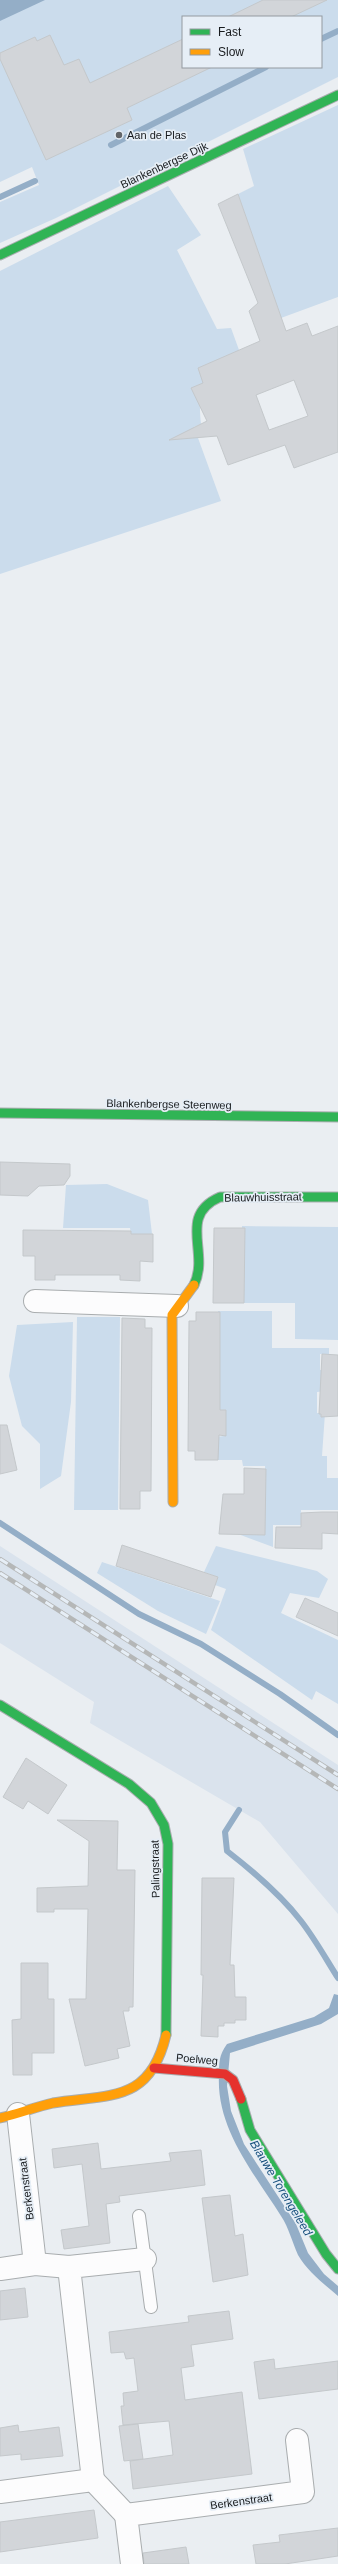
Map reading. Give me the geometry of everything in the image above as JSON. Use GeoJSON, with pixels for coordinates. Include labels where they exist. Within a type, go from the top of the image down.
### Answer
{"type":"FeatureCollection","features":[{"type":"Feature","properties":{"kind":"street","name":"Blankenbergse Dijk"},"geometry":{"type":"LineString","coordinates":[[0,255],[338,95]]}},
{"type":"Feature","properties":{"kind":"street","name":"Blankenbergse Steenweg"},"geometry":{"type":"LineString","coordinates":[[0,1113],[338,1118]]}},
{"type":"Feature","properties":{"kind":"street","name":"Blauwhuisstraat"},"geometry":{"type":"LineString","coordinates":[[173,1502],[172,1315],[177,1306],[190,1292],[198,1276],[197,1217],[202,1207],[210,1200],[220,1197],[338,1197]]}},
{"type":"Feature","properties":{"kind":"street"},"geometry":{"type":"LineString","coordinates":[[35,1301],[177,1306]]}},
{"type":"Feature","properties":{"kind":"street","name":"Palingstraat"},"geometry":{"type":"LineString","coordinates":[[0,1705],[129,1784],[151,1802],[164,1825],[168,1844],[166,2034],[161,2054],[154,2068]]}},
{"type":"Feature","properties":{"kind":"street"},"geometry":{"type":"LineString","coordinates":[[9,2116],[41,2106],[122,2092],[139,2085],[154,2068]]}},
{"type":"Feature","properties":{"kind":"street","name":"Poelweg"},"geometry":{"type":"LineString","coordinates":[[154,2068],[214,2072],[224,2074],[233,2080],[240,2094],[250,2130],[326,2254],[338,2269]]}},
{"type":"Feature","properties":{"kind":"street","name":"Berkenstraat"},"geometry":{"type":"LineString","coordinates":[[9,2116],[35,2264]]}},
{"type":"Feature","properties":{"kind":"street"},"geometry":{"type":"LineString","coordinates":[[0,2269],[35,2264],[69,2267],[144,2259]]}},
{"type":"Feature","properties":{"kind":"street"},"geometry":{"type":"LineString","coordinates":[[69,2267],[93,2480],[126,2515],[132,2564]]}},
{"type":"Feature","properties":{"kind":"street","name":"Berkenstraat"},"geometry":{"type":"LineString","coordinates":[[126,2515],[303,2492],[297,2440]]}},
{"type":"Feature","properties":{"kind":"street"},"geometry":{"type":"LineString","coordinates":[[0,2492],[93,2480]]}},
{"type":"Feature","properties":{"kind":"lane"},"geometry":{"type":"LineString","coordinates":[[139,2216],[151,2307]]}},
{"type":"Feature","properties":{"kind":"shaded area","name":"Aan de Plas"},"geometry":{"type":"Polygon","coordinates":[[[0,0],[338,0],[338,77],[56,218],[0,243],[0,202],[39,185],[32,167],[0,182],[0,0]]]}},
{"type":"Feature","properties":{"kind":"shaded area"},"geometry":{"type":"Polygon","coordinates":[[[0,0],[45,0],[0,21],[0,0]]]}},
{"type":"Feature","properties":{"kind":"shaded area"},"geometry":{"type":"Polygon","coordinates":[[[338,105],[338,297],[281,318],[238,194],[254,186],[243,149],[338,105]]]}},
{"type":"Feature","properties":{"kind":"shaded area"},"geometry":{"type":"Polygon","coordinates":[[[168,186],[201,235],[177,250],[217,329],[231,328],[239,350],[212,374],[207,381],[203,388],[201,397],[201,424],[194,427],[221,501],[0,574],[0,271],[168,186]]]}},
{"type":"Feature","properties":{"kind":"shaded area"},"geometry":{"type":"Polygon","coordinates":[[[107,1184],[148,1200],[152,1234],[131,1234],[130,1228],[63,1228],[66,1185],[107,1184]]]}},
{"type":"Feature","properties":{"kind":"shaded area"},"geometry":{"type":"Polygon","coordinates":[[[242,1226],[338,1227],[338,1340],[295,1339],[295,1303],[241,1303],[242,1226]]]}},
{"type":"Feature","properties":{"kind":"shaded area"},"geometry":{"type":"Polygon","coordinates":[[[218,1311],[272,1311],[272,1348],[329,1348],[329,1354],[320,1354],[320,1370],[326,1370],[326,1391],[317,1392],[317,1413],[325,1413],[322,1456],[327,1456],[327,1478],[338,1478],[338,1510],[301,1510],[301,1525],[273,1525],[273,1547],[238,1534],[264,1515],[265,1466],[243,1466],[242,1460],[216,1460],[216,1437],[224,1436],[224,1411],[218,1410],[218,1311]]]}},
{"type":"Feature","properties":{"kind":"shaded area"},"geometry":{"type":"Polygon","coordinates":[[[77,1317],[120,1317],[118,1510],[74,1510],[77,1317]]]}},
{"type":"Feature","properties":{"kind":"shaded area"},"geometry":{"type":"Polygon","coordinates":[[[73,1322],[71,1402],[61,1476],[40,1489],[40,1444],[22,1426],[9,1376],[17,1325],[73,1322]]]}},
{"type":"Feature","properties":{"kind":"shaded area"},"geometry":{"type":"Polygon","coordinates":[[[0,1546],[338,1765],[338,1914],[260,1822],[90,1723],[94,1702],[0,1643],[0,1546]]]}},
{"type":"Feature","properties":{"kind":"shaded area"},"geometry":{"type":"Polygon","coordinates":[[[216,1546],[317,1571],[328,1579],[319,1598],[290,1593],[281,1613],[338,1640],[338,1704],[316,1691],[312,1700],[211,1630],[226,1589],[215,1585],[218,1577],[204,1572],[216,1546]]]}},
{"type":"Feature","properties":{"kind":"shaded area"},"geometry":{"type":"Polygon","coordinates":[[[102,1562],[220,1601],[206,1634],[158,1611],[97,1573],[102,1562]]]}},
{"type":"Feature","properties":{"kind":"shaded area"},"geometry":{"type":"Polygon","coordinates":[[[334,1994],[338,1995],[338,2014],[321,2024],[230,2053],[227,2086],[231,2111],[244,2144],[296,2224],[308,2253],[324,2274],[338,2286],[338,2296],[316,2277],[302,2261],[284,2221],[239,2150],[230,2132],[224,2114],[220,2095],[219,2075],[220,2059],[227,2044],[314,2017],[329,2008],[334,1994]]]}},
{"type":"Feature","properties":{"kind":"building"},"geometry":{"type":"Polygon","coordinates":[[[263,0],[327,0],[293,16],[230,16],[263,0]]]}},
{"type":"Feature","properties":{"kind":"building"},"geometry":{"type":"Polygon","coordinates":[[[50,35],[64,65],[79,59],[90,83],[182,39],[182,68],[210,68],[127,108],[132,120],[46,160],[0,59],[0,53],[35,37],[37,41],[50,35]]]}},
{"type":"Feature","properties":{"kind":"building"},"geometry":{"type":"Polygon","coordinates":[[[238,194],[286,331],[307,323],[312,336],[338,326],[338,452],[294,468],[285,445],[228,465],[217,436],[169,440],[207,421],[191,388],[203,383],[198,368],[260,341],[249,311],[258,303],[218,204],[238,194]],[[294,380],[256,395],[269,430],[308,416],[294,380]]]}},
{"type":"Feature","properties":{"kind":"building"},"geometry":{"type":"Polygon","coordinates":[[[0,1162],[70,1164],[70,1176],[64,1185],[39,1186],[28,1196],[0,1195],[0,1162]]]}},
{"type":"Feature","properties":{"kind":"building"},"geometry":{"type":"Polygon","coordinates":[[[214,1228],[245,1228],[244,1303],[213,1303],[214,1228]]]}},
{"type":"Feature","properties":{"kind":"building"},"geometry":{"type":"Polygon","coordinates":[[[23,1230],[131,1231],[131,1234],[153,1234],[153,1262],[140,1261],[140,1281],[120,1280],[120,1275],[55,1275],[55,1280],[35,1280],[35,1256],[23,1256],[23,1230]]]}},
{"type":"Feature","properties":{"kind":"building"},"geometry":{"type":"Polygon","coordinates":[[[196,1312],[220,1312],[220,1410],[226,1410],[226,1436],[219,1435],[218,1460],[195,1460],[195,1451],[188,1451],[189,1321],[196,1321],[196,1312]]]}},
{"type":"Feature","properties":{"kind":"building"},"geometry":{"type":"Polygon","coordinates":[[[122,1318],[145,1319],[145,1328],[152,1328],[151,1491],[140,1491],[140,1509],[120,1509],[122,1318]]]}},
{"type":"Feature","properties":{"kind":"building"},"geometry":{"type":"Polygon","coordinates":[[[322,1354],[338,1355],[338,1416],[321,1417],[321,1414],[319,1414],[322,1354]]]}},
{"type":"Feature","properties":{"kind":"building"},"geometry":{"type":"Polygon","coordinates":[[[0,1425],[7,1425],[17,1470],[0,1474],[0,1425]]]}},
{"type":"Feature","properties":{"kind":"building"},"geometry":{"type":"Polygon","coordinates":[[[244,1468],[266,1469],[265,1535],[219,1534],[223,1494],[244,1494],[244,1468]]]}},
{"type":"Feature","properties":{"kind":"building"},"geometry":{"type":"Polygon","coordinates":[[[338,1512],[338,1534],[322,1533],[322,1549],[275,1548],[276,1527],[301,1527],[301,1513],[338,1512]]]}},
{"type":"Feature","properties":{"kind":"building"},"geometry":{"type":"Polygon","coordinates":[[[122,1545],[218,1577],[211,1597],[116,1566],[122,1545]]]}},
{"type":"Feature","properties":{"kind":"building"},"geometry":{"type":"Polygon","coordinates":[[[305,1598],[338,1613],[338,1636],[296,1617],[305,1598]]]}},
{"type":"Feature","properties":{"kind":"building"},"geometry":{"type":"Polygon","coordinates":[[[26,1758],[67,1785],[48,1814],[28,1801],[23,1809],[3,1797],[26,1758]]]}},
{"type":"Feature","properties":{"kind":"building"},"geometry":{"type":"Polygon","coordinates":[[[57,1820],[118,1821],[117,1870],[135,1870],[133,2007],[129,2007],[129,2011],[123,2011],[130,2046],[117,2049],[119,2058],[85,2066],[69,1999],[86,1999],[88,1909],[54,1909],[54,1912],[37,1912],[37,1888],[88,1886],[89,1841],[57,1820]]]}},
{"type":"Feature","properties":{"kind":"building"},"geometry":{"type":"Polygon","coordinates":[[[202,1878],[234,1878],[230,1965],[234,1965],[235,1997],[246,1997],[246,2020],[235,2020],[235,2023],[224,2023],[224,2026],[218,2026],[218,2037],[201,2036],[203,1975],[201,1975],[202,1878]]]}},
{"type":"Feature","properties":{"kind":"building"},"geometry":{"type":"Polygon","coordinates":[[[21,1963],[48,1963],[48,1999],[54,1999],[54,2053],[32,2053],[32,2075],[13,2075],[12,2020],[21,2019],[21,1963]]]}},
{"type":"Feature","properties":{"kind":"building"},"geometry":{"type":"Polygon","coordinates":[[[98,2143],[101,2169],[171,2161],[169,2153],[201,2150],[205,2185],[119,2196],[120,2202],[106,2204],[110,2243],[64,2249],[61,2230],[89,2226],[82,2164],[54,2168],[52,2149],[98,2143]]]}},
{"type":"Feature","properties":{"kind":"building"},"geometry":{"type":"Polygon","coordinates":[[[230,2195],[235,2236],[243,2234],[248,2275],[213,2282],[202,2198],[230,2195]]]}},
{"type":"Feature","properties":{"kind":"building"},"geometry":{"type":"Polygon","coordinates":[[[25,2288],[28,2317],[0,2320],[0,2291],[25,2288]]]}},
{"type":"Feature","properties":{"kind":"building"},"geometry":{"type":"Polygon","coordinates":[[[229,2311],[233,2339],[191,2345],[194,2366],[181,2368],[185,2400],[242,2392],[252,2474],[133,2489],[130,2461],[173,2455],[169,2421],[123,2425],[121,2406],[124,2406],[123,2393],[138,2391],[134,2358],[126,2359],[124,2352],[111,2353],[109,2332],[189,2322],[188,2316],[229,2311]]]}},
{"type":"Feature","properties":{"kind":"building"},"geometry":{"type":"Polygon","coordinates":[[[274,2359],[275,2369],[338,2361],[338,2389],[259,2399],[254,2362],[274,2359]]]}},
{"type":"Feature","properties":{"kind":"building"},"geometry":{"type":"Polygon","coordinates":[[[138,2424],[143,2459],[124,2461],[119,2426],[138,2424]]]}},
{"type":"Feature","properties":{"kind":"building"},"geometry":{"type":"Polygon","coordinates":[[[18,2425],[19,2432],[59,2427],[63,2456],[21,2460],[21,2454],[0,2456],[0,2428],[18,2425]]]}},
{"type":"Feature","properties":{"kind":"building"},"geometry":{"type":"Polygon","coordinates":[[[94,2510],[98,2538],[0,2552],[0,2522],[94,2510]]]}},
{"type":"Feature","properties":{"kind":"building"},"geometry":{"type":"Polygon","coordinates":[[[338,2528],[338,2556],[285,2564],[256,2564],[253,2545],[280,2542],[279,2535],[338,2528]]]}},
{"type":"Feature","properties":{"kind":"building"},"geometry":{"type":"Polygon","coordinates":[[[186,2547],[189,2564],[144,2564],[143,2553],[186,2547]]]}},
{"type":"Feature","properties":{"kind":"waterway"},"geometry":{"type":"LineString","coordinates":[[322,39],[338,31]]}},
{"type":"Feature","properties":{"kind":"waterway"},"geometry":{"type":"LineString","coordinates":[[111,145],[264,68]]}},
{"type":"Feature","properties":{"kind":"waterway"},"geometry":{"type":"LineString","coordinates":[[0,197],[35,181]]}},
{"type":"Feature","properties":{"kind":"waterway"},"geometry":{"type":"LineString","coordinates":[[0,1523],[139,1614],[201,1644],[280,1694],[338,1735]]}},
{"type":"Feature","properties":{"kind":"waterway","name":"Blauwe Torengeleed"},"geometry":{"type":"LineString","coordinates":[[239,1810],[225,1832],[227,1851],[266,1884],[293,1911],[311,1935],[338,1978]]}},
{"type":"Feature","properties":{"kind":"railway"},"geometry":{"type":"LineString","coordinates":[[0,1559],[338,1775]]}},
{"type":"Feature","properties":{"kind":"railway"},"geometry":{"type":"LineString","coordinates":[[0,1573],[338,1789]]}},
{"type":"Feature","properties":{"kind":"traffic: fast"},"geometry":{"type":"LineString","coordinates":[[0,255],[338,95]]}},
{"type":"Feature","properties":{"kind":"traffic: fast"},"geometry":{"type":"LineString","coordinates":[[0,1113],[338,1117]]}},
{"type":"Feature","properties":{"kind":"traffic: fast"},"geometry":{"type":"LineString","coordinates":[[194,1285],[198,1273],[199,1260],[197,1224],[200,1214],[207,1205],[220,1197],[338,1197]]}},
{"type":"Feature","properties":{"kind":"traffic: fast"},"geometry":{"type":"LineString","coordinates":[[0,1705],[129,1784],[151,1803],[164,1825],[168,1844],[166,2035]]}},
{"type":"Feature","properties":{"kind":"traffic: fast"},"geometry":{"type":"LineString","coordinates":[[241,2099],[250,2130],[326,2254],[338,2269]]}},
{"type":"Feature","properties":{"kind":"traffic: slow"},"geometry":{"type":"LineString","coordinates":[[173,1502],[172,1315],[194,1285]]}},
{"type":"Feature","properties":{"kind":"traffic: slow"},"geometry":{"type":"LineString","coordinates":[[0,2118],[53,2103],[92,2098],[125,2091],[138,2084],[150,2073],[159,2057],[166,2035]]}},
{"type":"Feature","properties":{"kind":"traffic: jam"},"geometry":{"type":"LineString","coordinates":[[154,2068],[225,2074],[233,2080],[241,2099]]}},
{"type":"Feature","properties":{"kind":"place","name":"Aan de Plas"},"geometry":{"type":"Point","coordinates":[119,135]}}]}
